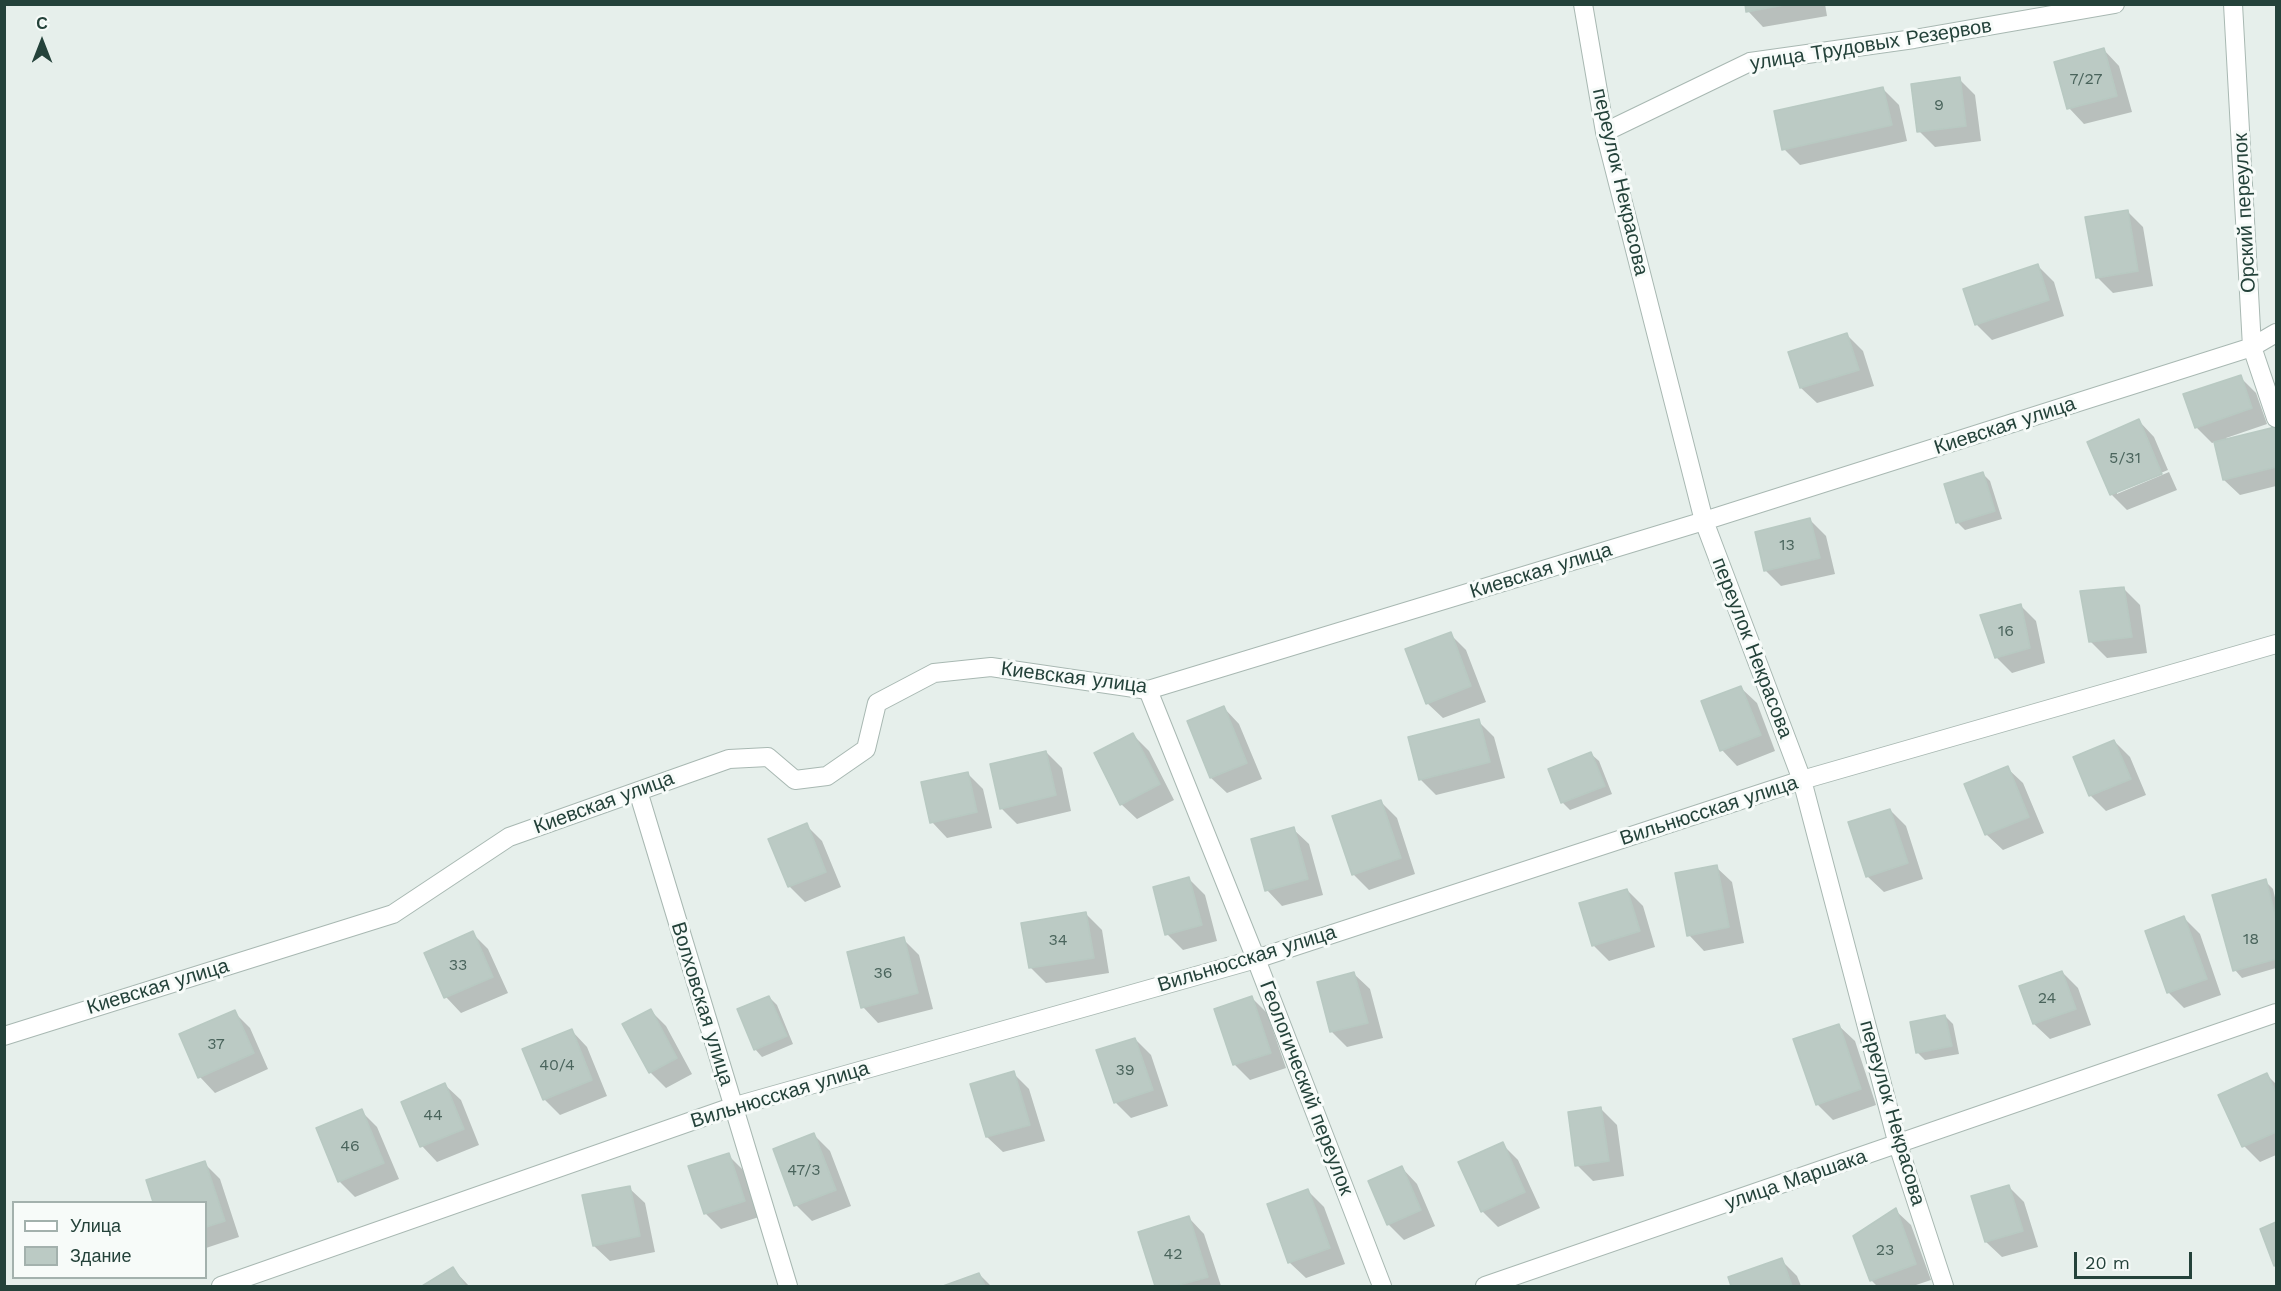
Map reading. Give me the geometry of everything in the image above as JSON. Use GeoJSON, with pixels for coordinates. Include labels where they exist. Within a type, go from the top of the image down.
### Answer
{"type":"FeatureCollection","features":[{"type":"Feature","properties":{"kind":"street","name":"переулок Некрасова"},"geometry":{"type":"LineString","coordinates":[[1583,4],[1605,132],[1704,521],[1802,780],[1898,1145],[1944,1287]]}},
{"type":"Feature","properties":{"kind":"street","name":"улица Трудовых Резервов"},"geometry":{"type":"LineString","coordinates":[[1605,132],[1750,62],[1914,39],[2115,4]]}},
{"type":"Feature","properties":{"kind":"street","name":"Орский переулок"},"geometry":{"type":"LineString","coordinates":[[2233,4],[2252,347],[2277,418]]}},
{"type":"Feature","properties":{"kind":"street","name":"Киевская улица"},"geometry":{"type":"LineString","coordinates":[[4,1036],[393,914],[509,837],[729,759],[768,757],[795,780],[827,776],[866,749],[877,703],[934,673],[991,667],[1148,690],[1704,521],[2252,347],[2277,333]]}},
{"type":"Feature","properties":{"kind":"street","name":"Вильнюсская улица"},"geometry":{"type":"LineString","coordinates":[[221,1287],[732,1107],[1256,959],[1802,780],[2277,644]]}},
{"type":"Feature","properties":{"kind":"street","name":"Геологический переулок"},"geometry":{"type":"LineString","coordinates":[[1148,690],[1256,959],[1382,1287]]}},
{"type":"Feature","properties":{"kind":"street","name":"Волховская улица"},"geometry":{"type":"LineString","coordinates":[[638,791],[788,1287]]}},
{"type":"Feature","properties":{"kind":"street","name":"улица Маршака"},"geometry":{"type":"LineString","coordinates":[[1485,1287],[2277,1013]]}},
{"type":"Feature","properties":{"kind":"building"},"geometry":{"type":"Polygon","coordinates":[[[1745,4],[1789,4],[1746,12],[1745,4]]]}},
{"type":"Feature","properties":{"kind":"building"},"geometry":{"type":"Polygon","coordinates":[[[2104,48],[2117,96],[2067,109],[2054,62],[2104,48]]]}},
{"type":"Feature","properties":{"kind":"building"},"geometry":{"type":"Polygon","coordinates":[[[1960,77],[1966,126],[1917,132],[1911,84],[1960,77]]]}},
{"type":"Feature","properties":{"kind":"building"},"geometry":{"type":"Polygon","coordinates":[[[1883,87],[1892,125],[1782,150],[1774,111],[1883,87]]]}},
{"type":"Feature","properties":{"kind":"building"},"geometry":{"type":"Polygon","coordinates":[[[2128,210],[2138,271],[2096,278],[2085,217],[2128,210]]]}},
{"type":"Feature","properties":{"kind":"building"},"geometry":{"type":"Polygon","coordinates":[[[2038,264],[2049,300],[1975,325],[1963,289],[2038,264]]]}},
{"type":"Feature","properties":{"kind":"building"},"geometry":{"type":"Polygon","coordinates":[[[1847,333],[1859,370],[1800,388],[1788,352],[1847,333]]]}},
{"type":"Feature","properties":{"kind":"building"},"geometry":{"type":"Polygon","coordinates":[[[2241,375],[2252,408],[2195,428],[2183,394],[2241,375]]]}},
{"type":"Feature","properties":{"kind":"building"},"geometry":{"type":"Polygon","coordinates":[[[2139,419],[2162,474],[2110,495],[2087,442],[2139,419]]]}},
{"type":"Feature","properties":{"kind":"building"},"geometry":{"type":"Polygon","coordinates":[[[2275,427],[2276,467],[2223,480],[2214,442],[2275,427]]]}},
{"type":"Feature","properties":{"kind":"building"},"geometry":{"type":"Polygon","coordinates":[[[1983,472],[1995,511],[1956,523],[1944,484],[1983,472]]]}},
{"type":"Feature","properties":{"kind":"building"},"geometry":{"type":"Polygon","coordinates":[[[1810,518],[1820,558],[1764,571],[1755,532],[1810,518]]]}},
{"type":"Feature","properties":{"kind":"building"},"geometry":{"type":"Polygon","coordinates":[[[2124,587],[2132,637],[2089,642],[2080,591],[2124,587]]]}},
{"type":"Feature","properties":{"kind":"building"},"geometry":{"type":"Polygon","coordinates":[[[2021,604],[2030,648],[1995,658],[1980,615],[2021,604]]]}},
{"type":"Feature","properties":{"kind":"building"},"geometry":{"type":"Polygon","coordinates":[[[1451,632],[1471,686],[1426,704],[1405,649],[1451,632]]]}},
{"type":"Feature","properties":{"kind":"building"},"geometry":{"type":"Polygon","coordinates":[[[1741,686],[1761,735],[1720,751],[1701,701],[1741,686]]]}},
{"type":"Feature","properties":{"kind":"building"},"geometry":{"type":"Polygon","coordinates":[[[1224,706],[1247,763],[1210,778],[1187,721],[1224,706]]]}},
{"type":"Feature","properties":{"kind":"building"},"geometry":{"type":"Polygon","coordinates":[[[1479,719],[1490,762],[1419,780],[1408,737],[1479,719]]]}},
{"type":"Feature","properties":{"kind":"building"},"geometry":{"type":"Polygon","coordinates":[[[1133,733],[1160,784],[1120,805],[1094,753],[1133,733]]]}},
{"type":"Feature","properties":{"kind":"building"},"geometry":{"type":"Polygon","coordinates":[[[2114,740],[2131,779],[2089,796],[2073,757],[2114,740]]]}},
{"type":"Feature","properties":{"kind":"building"},"geometry":{"type":"Polygon","coordinates":[[[1046,751],[1056,795],[1000,809],[990,764],[1046,751]]]}},
{"type":"Feature","properties":{"kind":"building"},"geometry":{"type":"Polygon","coordinates":[[[1591,752],[1605,786],[1561,803],[1548,769],[1591,752]]]}},
{"type":"Feature","properties":{"kind":"building"},"geometry":{"type":"Polygon","coordinates":[[[2008,766],[2029,817],[1985,835],[1964,784],[2008,766]]]}},
{"type":"Feature","properties":{"kind":"building"},"geometry":{"type":"Polygon","coordinates":[[[968,772],[977,812],[930,823],[921,782],[968,772]]]}},
{"type":"Feature","properties":{"kind":"building"},"geometry":{"type":"Polygon","coordinates":[[[1381,800],[1401,858],[1352,875],[1332,816],[1381,800]]]}},
{"type":"Feature","properties":{"kind":"building"},"geometry":{"type":"Polygon","coordinates":[[[1890,809],[1908,863],[1866,877],[1848,822],[1890,809]]]}},
{"type":"Feature","properties":{"kind":"building"},"geometry":{"type":"Polygon","coordinates":[[[807,823],[826,872],[788,887],[768,839],[807,823]]]}},
{"type":"Feature","properties":{"kind":"building"},"geometry":{"type":"Polygon","coordinates":[[[1294,827],[1308,879],[1265,891],[1251,839],[1294,827]]]}},
{"type":"Feature","properties":{"kind":"building"},"geometry":{"type":"Polygon","coordinates":[[[1717,865],[1729,927],[1687,936],[1675,873],[1717,865]]]}},
{"type":"Feature","properties":{"kind":"building"},"geometry":{"type":"Polygon","coordinates":[[[1189,877],[1202,925],[1165,935],[1153,887],[1189,877]]]}},
{"type":"Feature","properties":{"kind":"building"},"geometry":{"type":"Polygon","coordinates":[[[2266,879],[2276,919],[2276,959],[2233,971],[2212,895],[2266,879]]]}},
{"type":"Feature","properties":{"kind":"building"},"geometry":{"type":"Polygon","coordinates":[[[1627,889],[1640,931],[1592,946],[1579,903],[1627,889]]]}},
{"type":"Feature","properties":{"kind":"building"},"geometry":{"type":"Polygon","coordinates":[[[1086,912],[1094,958],[1029,968],[1021,923],[1086,912]]]}},
{"type":"Feature","properties":{"kind":"building"},"geometry":{"type":"Polygon","coordinates":[[[2184,916],[2207,979],[2167,993],[2145,931],[2184,916]]]}},
{"type":"Feature","properties":{"kind":"building"},"geometry":{"type":"Polygon","coordinates":[[[473,931],[493,977],[444,998],[424,953],[473,931]]]}},
{"type":"Feature","properties":{"kind":"building"},"geometry":{"type":"Polygon","coordinates":[[[904,937],[918,993],[861,1008],[847,952],[904,937]]]}},
{"type":"Feature","properties":{"kind":"building"},"geometry":{"type":"Polygon","coordinates":[[[2062,971],[2076,1009],[2033,1024],[2019,986],[2062,971]]]}},
{"type":"Feature","properties":{"kind":"building"},"geometry":{"type":"Polygon","coordinates":[[[1354,972],[1368,1023],[1330,1032],[1317,982],[1354,972]]]}},
{"type":"Feature","properties":{"kind":"building"},"geometry":{"type":"Polygon","coordinates":[[[769,996],[787,1036],[754,1050],[737,1009],[769,996]]]}},
{"type":"Feature","properties":{"kind":"building"},"geometry":{"type":"Polygon","coordinates":[[[1252,996],[1271,1053],[1233,1065],[1214,1009],[1252,996]]]}},
{"type":"Feature","properties":{"kind":"building"},"geometry":{"type":"Polygon","coordinates":[[[651,1009],[677,1058],[649,1073],[622,1024],[651,1009]]]}},
{"type":"Feature","properties":{"kind":"building"},"geometry":{"type":"Polygon","coordinates":[[[235,1010],[254,1053],[198,1078],[179,1034],[235,1010]]]}},
{"type":"Feature","properties":{"kind":"building"},"geometry":{"type":"Polygon","coordinates":[[[1945,1015],[1952,1046],[1916,1053],[1910,1022],[1945,1015]]]}},
{"type":"Feature","properties":{"kind":"building"},"geometry":{"type":"Polygon","coordinates":[[[1839,1024],[1861,1089],[1816,1105],[1793,1039],[1839,1024]]]}},
{"type":"Feature","properties":{"kind":"building"},"geometry":{"type":"Polygon","coordinates":[[[572,1029],[592,1080],[543,1100],[522,1049],[572,1029]]]}},
{"type":"Feature","properties":{"kind":"building"},"geometry":{"type":"Polygon","coordinates":[[[1135,1038],[1153,1090],[1114,1103],[1096,1050],[1135,1038]]]}},
{"type":"Feature","properties":{"kind":"building"},"geometry":{"type":"Polygon","coordinates":[[[1014,1071],[1030,1125],[986,1137],[970,1084],[1014,1071]]]}},
{"type":"Feature","properties":{"kind":"building"},"geometry":{"type":"Polygon","coordinates":[[[2267,1073],[2276,1093],[2276,1132],[2242,1147],[2218,1095],[2267,1073]]]}},
{"type":"Feature","properties":{"kind":"building"},"geometry":{"type":"Polygon","coordinates":[[[445,1083],[464,1129],[420,1147],[401,1102],[445,1083]]]}},
{"type":"Feature","properties":{"kind":"building"},"geometry":{"type":"Polygon","coordinates":[[[1601,1107],[1609,1161],[1575,1166],[1568,1112],[1601,1107]]]}},
{"type":"Feature","properties":{"kind":"building"},"geometry":{"type":"Polygon","coordinates":[[[362,1109],[384,1163],[338,1182],[316,1128],[362,1109]]]}},
{"type":"Feature","properties":{"kind":"building"},"geometry":{"type":"Polygon","coordinates":[[[814,1133],[836,1190],[794,1206],[773,1149],[814,1133]]]}},
{"type":"Feature","properties":{"kind":"building"},"geometry":{"type":"Polygon","coordinates":[[[1503,1142],[1525,1192],[1481,1212],[1458,1162],[1503,1142]]]}},
{"type":"Feature","properties":{"kind":"building"},"geometry":{"type":"Polygon","coordinates":[[[729,1153],[745,1201],[704,1214],[688,1166],[729,1153]]]}},
{"type":"Feature","properties":{"kind":"building"},"geometry":{"type":"Polygon","coordinates":[[[205,1161],[225,1221],[207,1227],[207,1201],[153,1201],[146,1180],[205,1161]]]}},
{"type":"Feature","properties":{"kind":"building"},"geometry":{"type":"Polygon","coordinates":[[[1402,1166],[1421,1210],[1387,1225],[1368,1181],[1402,1166]]]}},
{"type":"Feature","properties":{"kind":"building"},"geometry":{"type":"Polygon","coordinates":[[[2009,1185],[2023,1231],[1985,1242],[1971,1196],[2009,1185]]]}},
{"type":"Feature","properties":{"kind":"building"},"geometry":{"type":"Polygon","coordinates":[[[630,1186],[640,1236],[593,1246],[582,1195],[630,1186]]]}},
{"type":"Feature","properties":{"kind":"building"},"geometry":{"type":"Polygon","coordinates":[[[1308,1189],[1330,1248],[1288,1263],[1267,1204],[1308,1189]]]}},
{"type":"Feature","properties":{"kind":"building"},"geometry":{"type":"Polygon","coordinates":[[[1896,1208],[1916,1264],[1870,1281],[1853,1236],[1896,1208]]]}},
{"type":"Feature","properties":{"kind":"building"},"geometry":{"type":"Polygon","coordinates":[[[1189,1216],[1208,1277],[1175,1286],[1155,1286],[1138,1232],[1189,1216]]]}},
{"type":"Feature","properties":{"kind":"building"},"geometry":{"type":"Polygon","coordinates":[[[2276,1222],[2276,1265],[2274,1266],[2260,1229],[2276,1222]]]}},
{"type":"Feature","properties":{"kind":"building"},"geometry":{"type":"Polygon","coordinates":[[[1782,1258],[1792,1286],[1731,1286],[1728,1277],[1782,1258]]]}},
{"type":"Feature","properties":{"kind":"building"},"geometry":{"type":"Polygon","coordinates":[[[453,1267],[465,1286],[422,1286],[453,1267]]]}},
{"type":"Feature","properties":{"kind":"building"},"geometry":{"type":"Polygon","coordinates":[[[979,1273],[985,1286],[943,1286],[979,1273]]]}}]}
